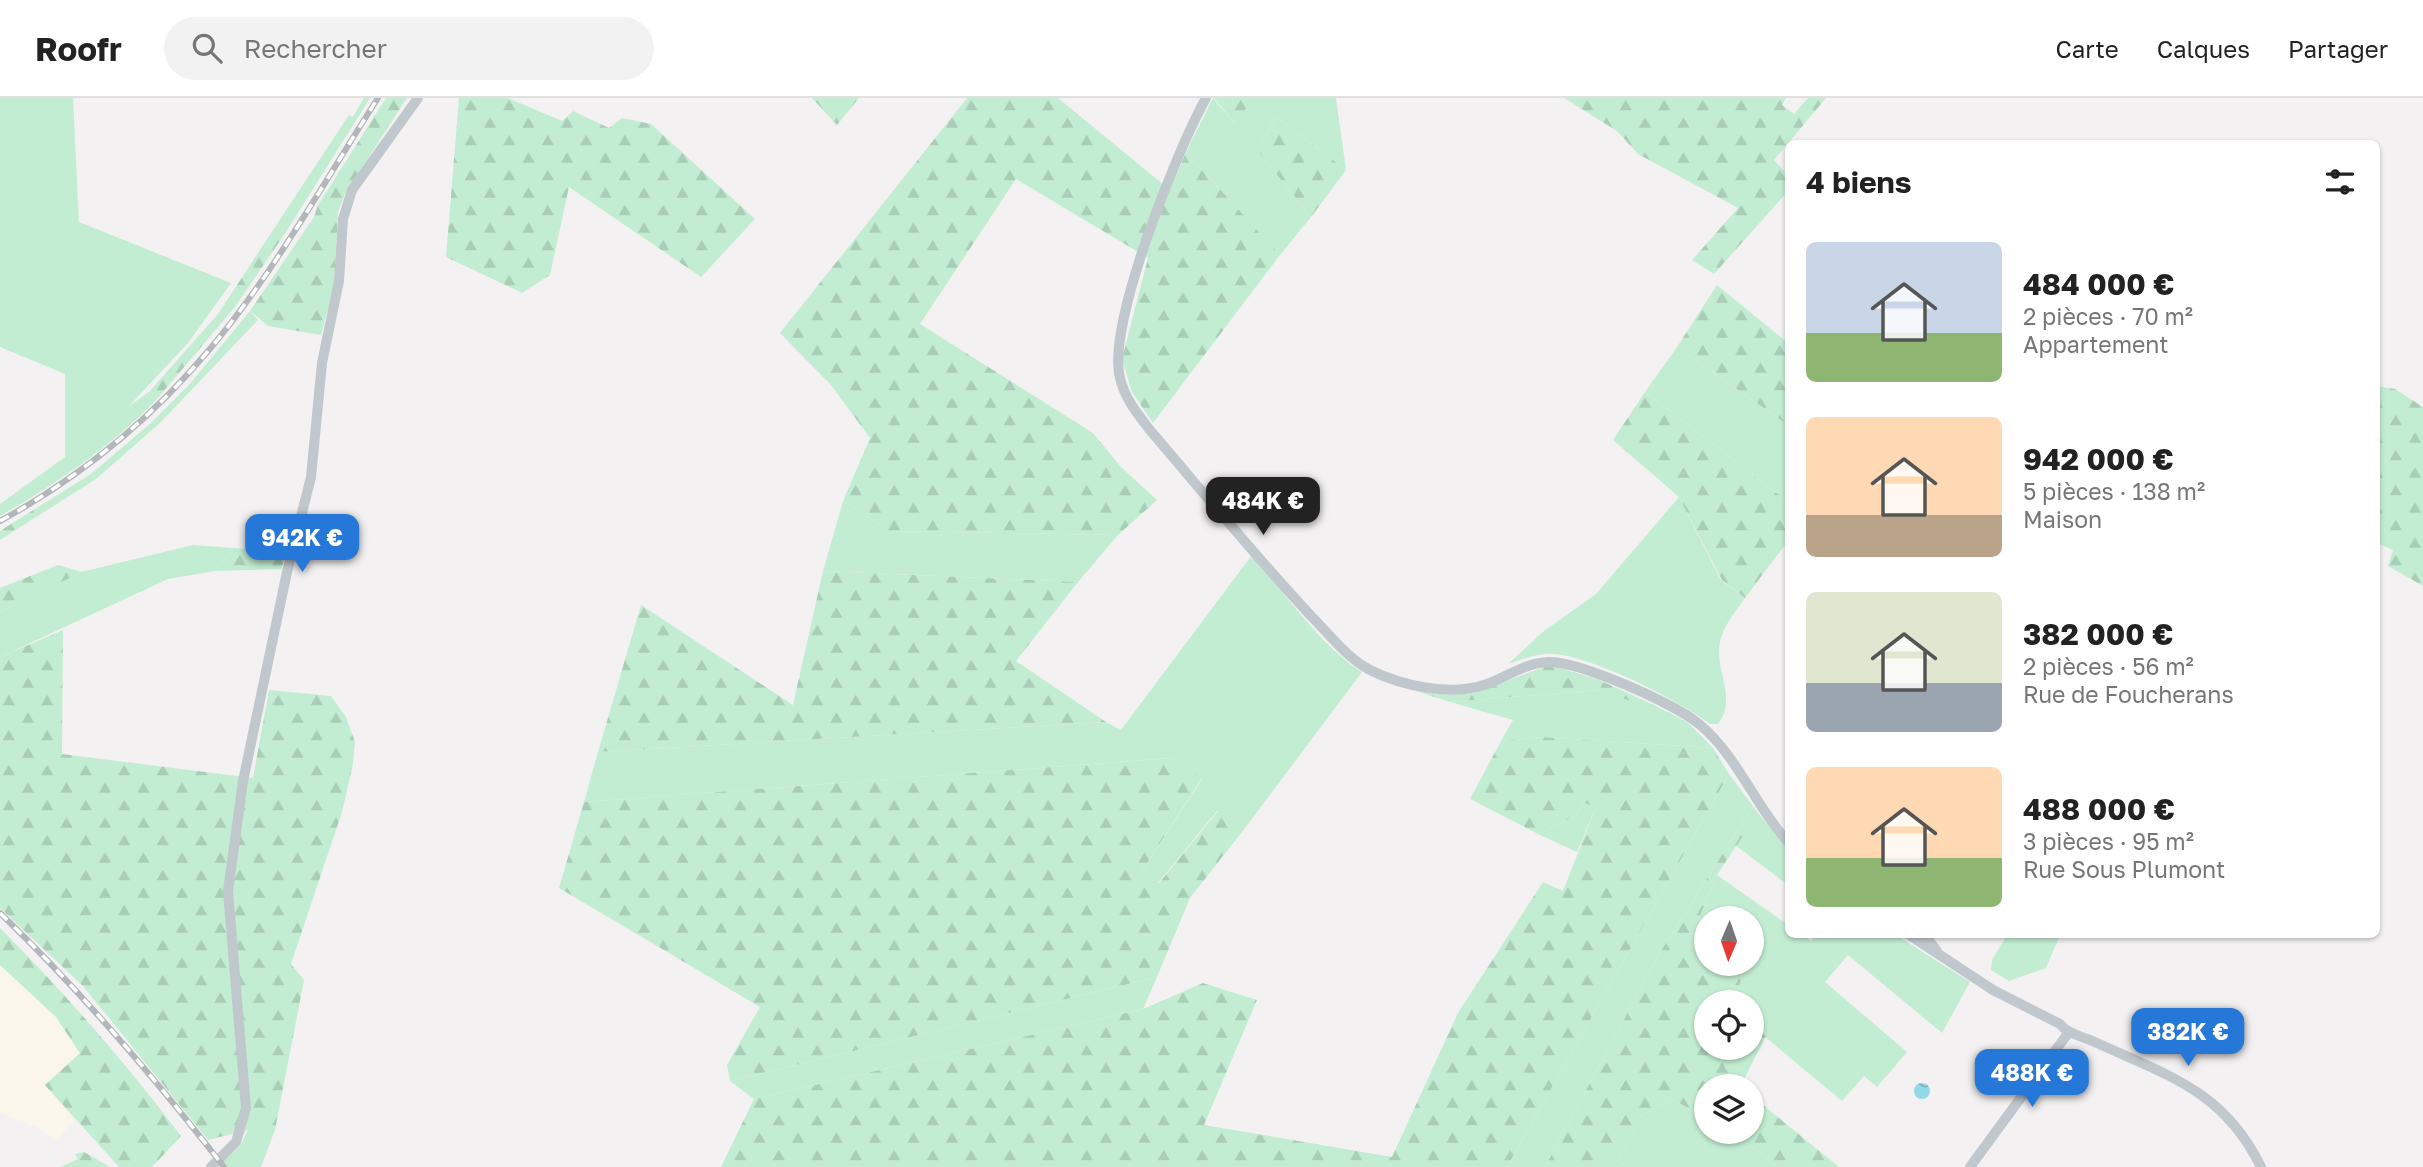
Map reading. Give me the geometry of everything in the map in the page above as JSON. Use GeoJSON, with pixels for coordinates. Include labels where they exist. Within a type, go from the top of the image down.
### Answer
{"type":"FeatureCollection","features":[{"type":"Feature","properties":{"kind":"street"},"geometry":{"type":"LineString","coordinates":[[211,1167],[223,1158],[236,1142],[244,1122],[245,1063],[228,891],[260,694],[311,477],[322,363],[339,281],[343,219],[357,182],[418,98]]}},
{"type":"Feature","properties":{"kind":"street"},"geometry":{"type":"LineString","coordinates":[[1206,98],[1179,151],[1133,285],[1118,341],[1119,377],[1135,411],[1149,429],[1296,600],[1360,664],[1404,682],[1458,689],[1485,685],[1527,666],[1547,662],[1564,664],[1604,676],[1681,711],[1698,723],[1718,744],[1785,838]]}},
{"type":"Feature","properties":{"kind":"street"},"geometry":{"type":"LineString","coordinates":[[1914,938],[1993,990],[2069,1032],[2180,1082],[2215,1103],[2236,1124],[2261,1167]]}},
{"type":"Feature","properties":{"kind":"street"},"geometry":{"type":"LineString","coordinates":[[1927,938],[1940,956]]}},
{"type":"Feature","properties":{"kind":"street"},"geometry":{"type":"LineString","coordinates":[[1970,1167],[2069,1032]]}},
{"type":"Feature","properties":{"kind":"shaded area"},"geometry":{"type":"Polygon","coordinates":[[[0,965],[56,1017],[80,1054],[45,1085],[74,1119],[57,1141],[38,1127],[0,1113],[0,965]]]}},
{"type":"Feature","properties":{"kind":"green space"},"geometry":{"type":"Polygon","coordinates":[[[0,98],[73,98],[79,222],[231,283],[188,343],[128,407],[150,391],[157,399],[83,463],[0,516],[0,504],[65,457],[65,374],[0,347],[0,98]]]}},
{"type":"Feature","properties":{"kind":"green space"},"geometry":{"type":"Polygon","coordinates":[[[364,98],[370,98],[286,232],[277,224],[349,115],[353,117],[364,98]]]}},
{"type":"Feature","properties":{"kind":"green space"},"geometry":{"type":"Polygon","coordinates":[[[386,98],[407,98],[345,194],[338,212],[334,286],[321,335],[268,326],[250,311],[314,217],[318,205],[386,98]]]}},
{"type":"Feature","properties":{"kind":"green space"},"geometry":{"type":"Polygon","coordinates":[[[459,98],[508,98],[562,121],[573,111],[609,128],[622,118],[651,124],[755,219],[701,277],[569,187],[550,275],[522,293],[446,257],[459,98]]]}},
{"type":"Feature","properties":{"kind":"green space"},"geometry":{"type":"Polygon","coordinates":[[[812,98],[859,98],[837,125],[812,98]]]}},
{"type":"Feature","properties":{"kind":"green space"},"geometry":{"type":"Polygon","coordinates":[[[967,98],[1058,98],[1170,190],[1186,152],[1280,255],[1153,423],[1132,392],[1122,359],[1148,258],[1016,179],[920,324],[1093,433],[1121,467],[1157,500],[1118,535],[889,531],[843,501],[870,438],[831,385],[780,333],[967,98]]]}},
{"type":"Feature","properties":{"kind":"green space"},"geometry":{"type":"Polygon","coordinates":[[[1213,98],[1235,124],[1252,98],[1336,98],[1346,170],[1276,117],[1257,150],[1311,217],[1280,255],[1186,152],[1213,98]]]}},
{"type":"Feature","properties":{"kind":"green space"},"geometry":{"type":"Polygon","coordinates":[[[1214,98],[1252,98],[1236,125],[1214,98]]]}},
{"type":"Feature","properties":{"kind":"green space"},"geometry":{"type":"Polygon","coordinates":[[[1564,98],[1786,98],[1782,105],[1794,114],[1808,98],[1826,98],[1791,140],[1785,140],[1785,147],[1774,160],[1785,172],[1785,194],[1714,274],[1692,260],[1738,208],[1638,154],[1617,131],[1564,98]]]}},
{"type":"Feature","properties":{"kind":"green space"},"geometry":{"type":"Polygon","coordinates":[[[1276,117],[1346,170],[1311,217],[1257,150],[1276,117]]]}},
{"type":"Feature","properties":{"kind":"green space"},"geometry":{"type":"Polygon","coordinates":[[[277,224],[286,232],[235,307],[157,399],[150,391],[218,314],[277,224]]]}},
{"type":"Feature","properties":{"kind":"green space"},"geometry":{"type":"Polygon","coordinates":[[[1717,285],[1785,341],[1785,423],[1677,347],[1717,285]]]}},
{"type":"Feature","properties":{"kind":"green space"},"geometry":{"type":"Polygon","coordinates":[[[250,311],[258,320],[160,423],[96,479],[91,474],[151,423],[189,385],[250,311]]]}},
{"type":"Feature","properties":{"kind":"green space"},"geometry":{"type":"Polygon","coordinates":[[[1677,347],[1785,423],[1785,500],[1645,392],[1677,347]]]}},
{"type":"Feature","properties":{"kind":"green space"},"geometry":{"type":"Polygon","coordinates":[[[2380,386],[2395,389],[2423,407],[2423,586],[2388,566],[2393,550],[2380,544],[2380,386]]]}},
{"type":"Feature","properties":{"kind":"green space"},"geometry":{"type":"Polygon","coordinates":[[[1645,392],[1785,500],[1785,545],[1745,598],[1722,580],[1679,497],[1613,440],[1645,392]]]}},
{"type":"Feature","properties":{"kind":"green space"},"geometry":{"type":"Polygon","coordinates":[[[91,474],[96,479],[0,540],[0,531],[91,474]]]}},
{"type":"Feature","properties":{"kind":"green space"},"geometry":{"type":"Polygon","coordinates":[[[1679,497],[1721,580],[1745,598],[1727,624],[1720,642],[1726,704],[1718,724],[1710,724],[1677,703],[1630,679],[1582,660],[1545,654],[1508,664],[1544,631],[1596,594],[1679,497]]]}},
{"type":"Feature","properties":{"kind":"green space"},"geometry":{"type":"Polygon","coordinates":[[[843,501],[889,531],[1118,535],[1078,582],[823,571],[843,501]]]}},
{"type":"Feature","properties":{"kind":"green space"},"geometry":{"type":"Polygon","coordinates":[[[193,545],[234,548],[215,571],[168,579],[0,657],[0,612],[81,572],[193,545]]]}},
{"type":"Feature","properties":{"kind":"green space"},"geometry":{"type":"Polygon","coordinates":[[[234,548],[287,552],[281,569],[215,571],[234,548]]]}},
{"type":"Feature","properties":{"kind":"green space"},"geometry":{"type":"Polygon","coordinates":[[[1252,555],[1332,649],[1362,672],[1245,828],[1217,811],[1158,883],[1142,871],[1202,779],[1172,758],[584,802],[598,752],[1106,722],[1121,730],[1252,555]]]}},
{"type":"Feature","properties":{"kind":"green space"},"geometry":{"type":"Polygon","coordinates":[[[58,565],[82,572],[0,612],[0,588],[58,565]]]}},
{"type":"Feature","properties":{"kind":"green space"},"geometry":{"type":"Polygon","coordinates":[[[823,571],[1078,582],[1016,661],[1106,722],[598,752],[641,605],[793,705],[823,571]]]}},
{"type":"Feature","properties":{"kind":"green space"},"geometry":{"type":"Polygon","coordinates":[[[63,630],[62,754],[253,778],[269,690],[331,696],[346,717],[355,742],[353,764],[342,812],[291,964],[304,980],[275,1130],[248,1130],[208,1140],[83,986],[0,908],[0,657],[63,630]]]}},
{"type":"Feature","properties":{"kind":"green space"},"geometry":{"type":"Polygon","coordinates":[[[1550,665],[1597,679],[1654,705],[1651,708],[1598,690],[1450,702],[1416,691],[1453,695],[1474,693],[1550,665]]]}},
{"type":"Feature","properties":{"kind":"green space"},"geometry":{"type":"Polygon","coordinates":[[[1598,690],[1651,707],[1654,705],[1687,722],[1713,748],[1540,737],[1501,741],[1513,720],[1450,702],[1598,690]]]}},
{"type":"Feature","properties":{"kind":"green space"},"geometry":{"type":"Polygon","coordinates":[[[1540,737],[1713,748],[1729,774],[1507,1167],[721,1167],[754,1099],[1143,1009],[1203,983],[1257,1000],[1204,1125],[1392,1157],[1458,1013],[1543,882],[1563,891],[1596,807],[1584,803],[1577,815],[1538,834],[1470,799],[1501,741],[1540,737]]]}},
{"type":"Feature","properties":{"kind":"green space"},"geometry":{"type":"Polygon","coordinates":[[[1172,758],[1202,778],[1142,871],[1159,883],[1218,811],[1245,828],[1190,898],[1157,977],[730,1081],[727,1065],[760,1007],[559,888],[584,802],[1172,758]]]}},
{"type":"Feature","properties":{"kind":"green space"},"geometry":{"type":"Polygon","coordinates":[[[1729,774],[1753,806],[1659,954],[1545,1167],[1507,1167],[1729,774]]]}},
{"type":"Feature","properties":{"kind":"green space"},"geometry":{"type":"Polygon","coordinates":[[[1584,803],[1596,807],[1577,852],[1538,834],[1577,815],[1584,803]]]}},
{"type":"Feature","properties":{"kind":"green space"},"geometry":{"type":"Polygon","coordinates":[[[1753,806],[1758,813],[1717,875],[1704,906],[1694,906],[1694,930],[1689,942],[1694,946],[1694,976],[1736,976],[1741,980],[1738,990],[1694,990],[1694,1060],[1754,1060],[1747,1074],[1694,1074],[1694,1111],[1671,1099],[1641,1116],[1618,1161],[1626,1167],[1545,1167],[1659,954],[1753,806]]]}},
{"type":"Feature","properties":{"kind":"green space"},"geometry":{"type":"Polygon","coordinates":[[[1758,813],[1785,845],[1785,883],[1735,845],[1758,813]]]}},
{"type":"Feature","properties":{"kind":"green space"},"geometry":{"type":"Polygon","coordinates":[[[1717,875],[1761,906],[1704,906],[1717,875]]]}},
{"type":"Feature","properties":{"kind":"green space"},"geometry":{"type":"Polygon","coordinates":[[[1764,908],[1785,923],[1785,938],[1806,938],[1811,941],[1813,938],[1901,938],[1970,982],[1942,1033],[1848,955],[1825,982],[1907,1052],[1877,1087],[1864,1076],[1842,1101],[1764,1036],[1764,990],[1738,990],[1741,980],[1736,976],[1764,976],[1764,908]]]}},
{"type":"Feature","properties":{"kind":"green space"},"geometry":{"type":"Polygon","coordinates":[[[0,928],[94,1029],[181,1136],[152,1167],[119,1167],[45,1085],[80,1053],[56,1017],[0,965],[0,928]]]}},
{"type":"Feature","properties":{"kind":"green space"},"geometry":{"type":"Polygon","coordinates":[[[1694,930],[1694,946],[1689,942],[1694,930]]]}},
{"type":"Feature","properties":{"kind":"green space"},"geometry":{"type":"Polygon","coordinates":[[[2005,938],[2059,938],[2046,968],[2009,981],[1991,970],[1992,960],[2005,938]]]}},
{"type":"Feature","properties":{"kind":"green space"},"geometry":{"type":"Polygon","coordinates":[[[1157,977],[1143,1009],[754,1099],[730,1081],[1157,977]]]}},
{"type":"Feature","properties":{"kind":"green space"},"geometry":{"type":"Polygon","coordinates":[[[1671,1099],[1694,1111],[1694,1144],[1748,1144],[1778,1167],[1626,1167],[1618,1161],[1641,1116],[1671,1099]]]}},
{"type":"Feature","properties":{"kind":"green space"},"geometry":{"type":"Polygon","coordinates":[[[1764,1106],[1839,1167],[1778,1167],[1748,1144],[1764,1144],[1764,1106]]]}},
{"type":"Feature","properties":{"kind":"green space"},"geometry":{"type":"Polygon","coordinates":[[[248,1130],[275,1130],[261,1167],[226,1167],[222,1162],[240,1146],[248,1130]]]}},
{"type":"Feature","properties":{"kind":"green space"},"geometry":{"type":"Polygon","coordinates":[[[84,1152],[110,1167],[60,1167],[78,1159],[75,1154],[84,1152]]]}},
{"type":"Feature","properties":{"kind":"water"},"geometry":{"type":"Polygon","coordinates":[[[1922,1083],[1928,1085],[1928,1097],[1922,1099],[1916,1097],[1914,1091],[1916,1085],[1922,1083]]]}},
{"type":"Feature","properties":{"kind":"railway"},"geometry":{"type":"LineString","coordinates":[[0,521],[86,466],[138,423],[187,375],[233,321],[255,290],[298,227],[378,98]]}},
{"type":"Feature","properties":{"kind":"railway"},"geometry":{"type":"LineString","coordinates":[[0,913],[60,973],[116,1036],[224,1167]]}}]}
